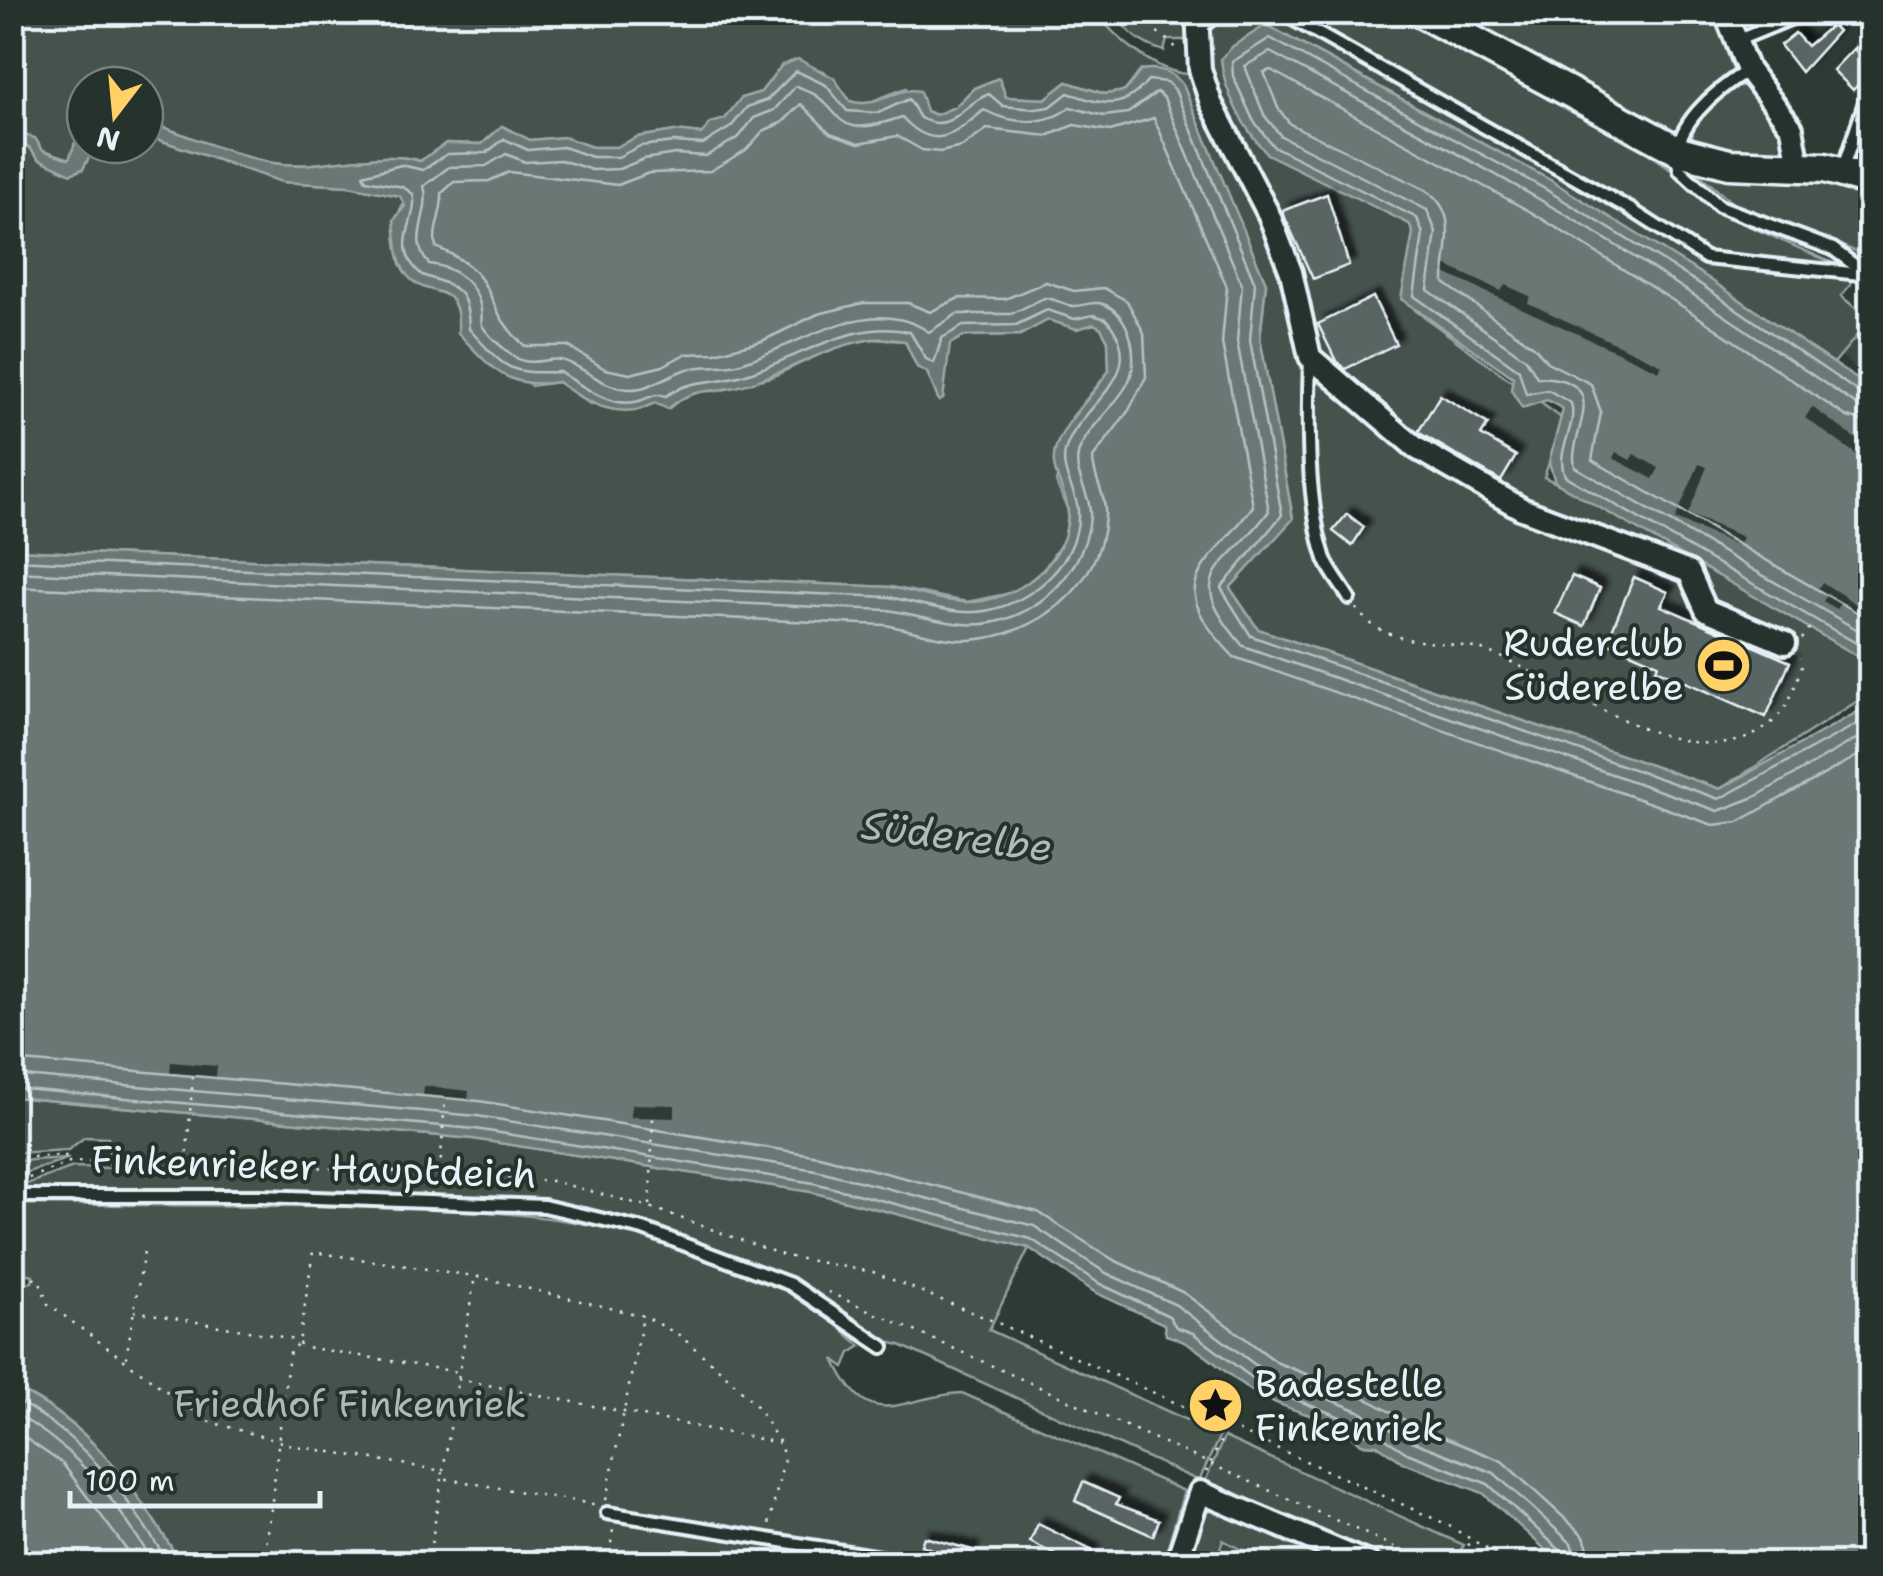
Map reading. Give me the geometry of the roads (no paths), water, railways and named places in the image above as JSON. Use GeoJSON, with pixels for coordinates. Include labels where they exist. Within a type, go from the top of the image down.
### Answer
{"type":"FeatureCollection","features":[{"type":"Feature","properties":{"kind":"street"},"geometry":{"type":"LineString","coordinates":[[1420,12],[1679,151],[1729,164],[1799,166],[1842,172],[1870,181]]}},
{"type":"Feature","properties":{"kind":"street"},"geometry":{"type":"LineString","coordinates":[[1726,12],[1748,70],[1792,128],[1799,166]]}},
{"type":"Feature","properties":{"kind":"street"},"geometry":{"type":"LineString","coordinates":[[1198,21],[1200,69],[1211,103],[1269,215],[1291,272],[1310,357],[1416,448],[1522,508],[1689,572],[1706,610],[1785,643]]}},
{"type":"Feature","properties":{"kind":"street"},"geometry":{"type":"LineString","coordinates":[[1176,1564],[1201,1487],[1370,1564]]}},
{"type":"Feature","properties":{"kind":"lane"},"geometry":{"type":"LineString","coordinates":[[1198,21],[1220,12]]}},
{"type":"Feature","properties":{"kind":"lane"},"geometry":{"type":"LineString","coordinates":[[1280,12],[1630,209],[1706,258],[1869,276]]}},
{"type":"Feature","properties":{"kind":"lane"},"geometry":{"type":"LineString","coordinates":[[1736,41],[1806,12]]}},
{"type":"Feature","properties":{"kind":"lane"},"geometry":{"type":"LineString","coordinates":[[1748,70],[1702,106],[1679,151],[1680,170],[1720,206],[1832,249],[1869,276]]}},
{"type":"Feature","properties":{"kind":"lane"},"geometry":{"type":"LineString","coordinates":[[1842,172],[1870,86]]}},
{"type":"Feature","properties":{"kind":"lane"},"geometry":{"type":"LineString","coordinates":[[1310,357],[1308,406],[1317,518],[1326,561],[1349,598]]}},
{"type":"Feature","properties":{"kind":"lane","name":"Finkenrieker Hauptdeich"},"geometry":{"type":"LineString","coordinates":[[12,1196],[261,1196],[544,1206],[643,1229],[790,1284],[882,1347]]}},
{"type":"Feature","properties":{"kind":"lane"},"geometry":{"type":"LineString","coordinates":[[607,1513],[892,1559],[892,1564]]}},
{"type":"Feature","properties":{"kind":"water"},"geometry":{"type":"Polygon","coordinates":[[[1266,25],[1550,180],[1705,276],[1870,388],[1870,663],[1555,482],[1549,462],[1563,409],[1547,400],[1522,408],[1511,390],[1513,377],[1401,299],[1413,233],[1409,224],[1267,154],[1243,122],[1226,85],[1221,59],[1233,46],[1266,25]]]}},
{"type":"Feature","properties":{"kind":"water","name":"Süderelbe"},"geometry":{"type":"Polygon","coordinates":[[[798,59],[834,78],[850,101],[860,103],[920,91],[926,111],[936,115],[955,107],[974,88],[999,78],[1006,97],[1045,99],[1067,82],[1105,94],[1125,91],[1141,70],[1148,69],[1170,73],[1179,80],[1266,283],[1260,338],[1293,519],[1230,588],[1258,629],[1720,789],[1870,705],[1870,1563],[1560,1563],[1483,1493],[1404,1463],[1377,1445],[1361,1444],[1339,1427],[1257,1394],[1202,1353],[1166,1335],[1164,1324],[1096,1293],[1029,1248],[811,1192],[473,1139],[13,1097],[13,550],[891,587],[967,602],[1003,595],[1049,564],[1066,531],[1068,513],[1054,465],[1056,447],[1109,370],[1108,341],[1094,324],[1077,329],[1048,320],[1020,335],[964,336],[950,344],[943,399],[939,401],[927,372],[917,367],[905,341],[877,339],[839,347],[740,386],[694,394],[668,409],[655,403],[629,411],[604,408],[558,382],[540,384],[512,379],[481,357],[458,333],[458,315],[449,297],[416,283],[403,269],[394,220],[405,206],[400,196],[349,186],[282,182],[165,142],[165,128],[241,155],[291,165],[387,157],[420,161],[446,143],[482,144],[502,126],[530,140],[564,137],[592,147],[616,147],[637,137],[675,131],[701,134],[711,123],[725,119],[741,98],[761,92],[782,65],[798,59]]]}},
{"type":"Feature","properties":{"kind":"water"},"geometry":{"type":"Polygon","coordinates":[[[13,132],[35,138],[43,150],[65,158],[65,165],[85,165],[71,174],[39,159],[29,147],[13,144],[13,132]]]}},
{"type":"Feature","properties":{"kind":"water"},"geometry":{"type":"Polygon","coordinates":[[[12,1387],[66,1419],[89,1439],[129,1485],[181,1563],[13,1563],[12,1387]]]}},
{"type":"Feature","properties":{"kind":"place","name":"Ruderclub Süderelbe"},"geometry":{"type":"Point","coordinates":[1723,665]}},
{"type":"Feature","properties":{"kind":"place","name":"Badestelle Finkenriek"},"geometry":{"type":"Point","coordinates":[1216,1406]}},
{"type":"Feature","properties":{"kind":"park label","name":"Friedhof Finkenriek"},"geometry":{"type":"Point","coordinates":[350,1404]}}]}
